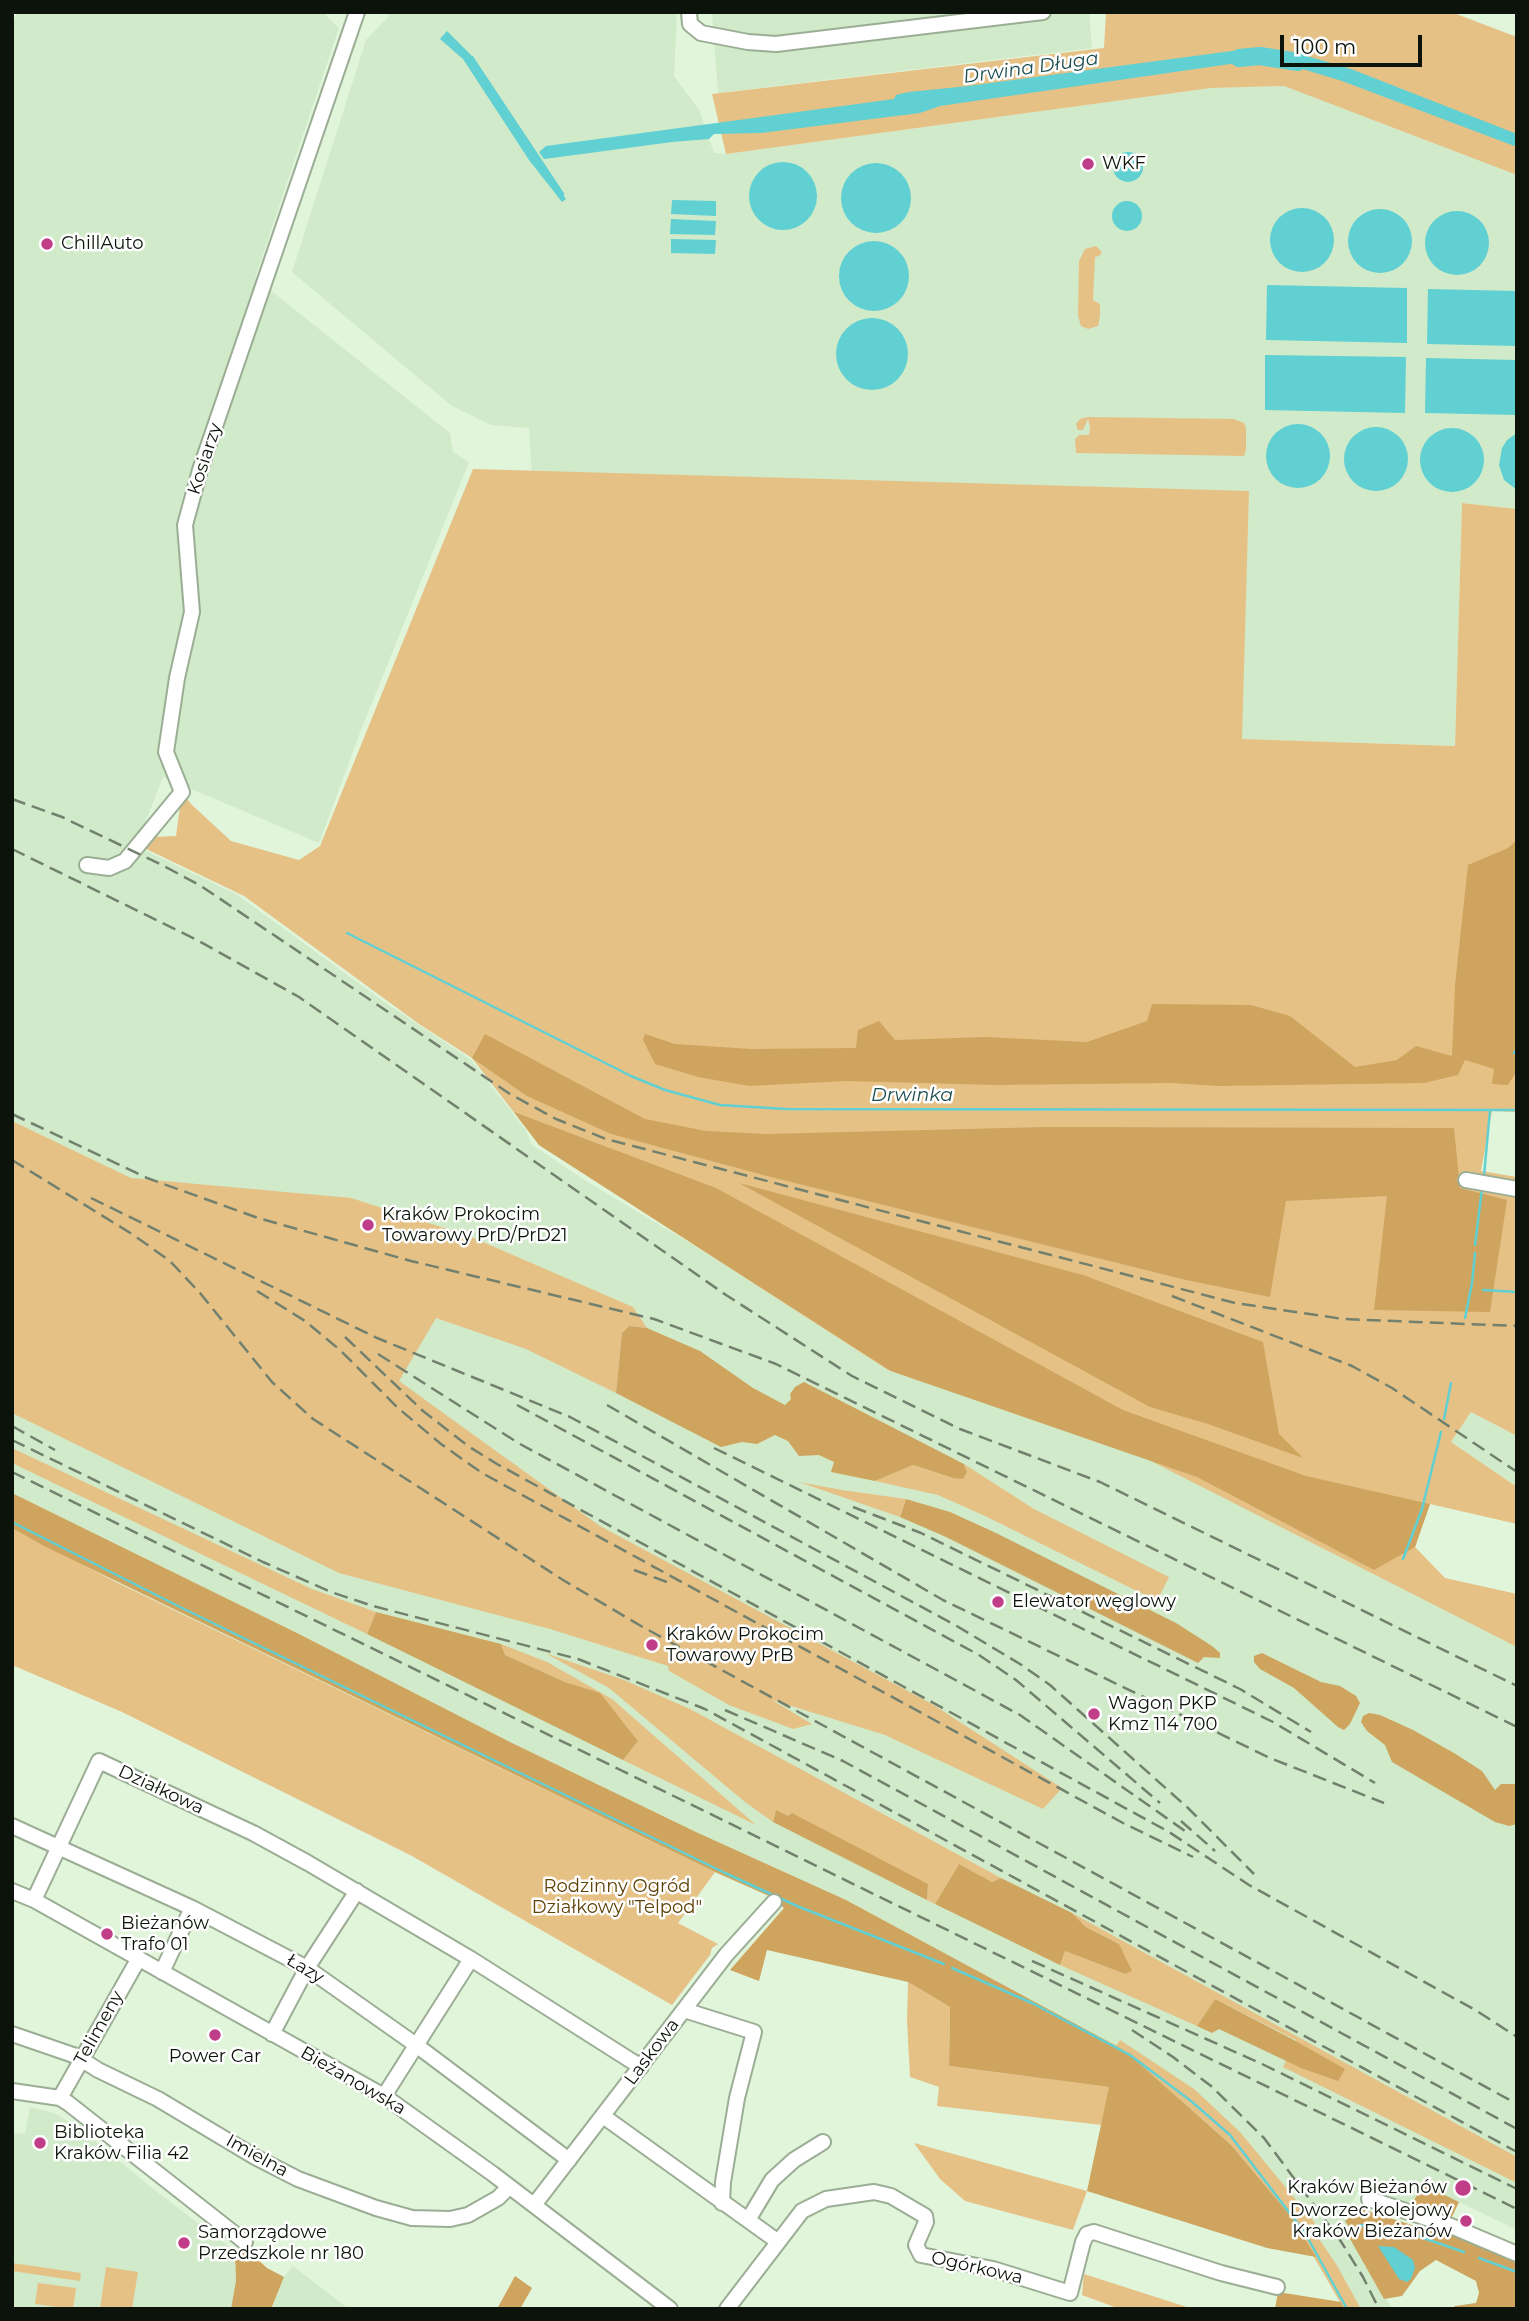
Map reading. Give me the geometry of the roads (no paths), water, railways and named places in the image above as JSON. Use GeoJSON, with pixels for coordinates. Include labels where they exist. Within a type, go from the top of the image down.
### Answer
{"type":"FeatureCollection","features":[{"type":"Feature","properties":{"kind":"street","name":"Kosiarzy"},"geometry":{"type":"LineString","coordinates":[[87,865],[109,868],[125,861],[182,792],[166,752],[177,678],[192,612],[185,525],[200,470],[357,12]]}},
{"type":"Feature","properties":{"kind":"street"},"geometry":{"type":"LineString","coordinates":[[689,12],[690,24],[701,33],[776,44],[1043,12]]}},
{"type":"Feature","properties":{"kind":"street"},"geometry":{"type":"LineString","coordinates":[[1466,1180],[1517,1189]]}},
{"type":"Feature","properties":{"kind":"street","name":"Działkowa"},"geometry":{"type":"LineString","coordinates":[[34,1900],[99,1761],[269,1841],[358,1891],[471,1959],[640,2067]]}},
{"type":"Feature","properties":{"kind":"street","name":"Łazy"},"geometry":{"type":"LineString","coordinates":[[12,1826],[192,1908],[307,1968],[416,2045],[569,2160]]}},
{"type":"Feature","properties":{"kind":"street","name":"Bieżanowska"},"geometry":{"type":"LineString","coordinates":[[12,1891],[34,1900],[384,2096],[423,2122],[670,2309]]}},
{"type":"Feature","properties":{"kind":"street"},"geometry":{"type":"LineString","coordinates":[[272,2034],[307,1968],[358,1891]]}},
{"type":"Feature","properties":{"kind":"street","name":"Laskowa"},"geometry":{"type":"LineString","coordinates":[[534,2205],[726,1955],[775,1902]]}},
{"type":"Feature","properties":{"kind":"street"},"geometry":{"type":"LineString","coordinates":[[162,1972],[192,1908]]}},
{"type":"Feature","properties":{"kind":"street","name":"Telimeny"},"geometry":{"type":"LineString","coordinates":[[60,2098],[139,1958]]}},
{"type":"Feature","properties":{"kind":"street"},"geometry":{"type":"LineString","coordinates":[[384,2096],[471,1959]]}},
{"type":"Feature","properties":{"kind":"street"},"geometry":{"type":"LineString","coordinates":[[684,2010],[754,2032],[737,2098],[722,2203]]}},
{"type":"Feature","properties":{"kind":"street","name":"Imielna"},"geometry":{"type":"LineString","coordinates":[[12,2034],[66,2052],[158,2099],[255,2157],[298,2179],[402,2216],[450,2219],[468,2215],[498,2198],[509,2187]]}},
{"type":"Feature","properties":{"kind":"street"},"geometry":{"type":"LineString","coordinates":[[12,2091],[60,2098],[245,2242]]}},
{"type":"Feature","properties":{"kind":"street"},"geometry":{"type":"LineString","coordinates":[[603,2116],[777,2241]]}},
{"type":"Feature","properties":{"kind":"street"},"geometry":{"type":"LineString","coordinates":[[748,2220],[772,2180],[794,2160],[823,2142]]}},
{"type":"Feature","properties":{"kind":"street","name":"Ogórkowa"},"geometry":{"type":"LineString","coordinates":[[727,2309],[802,2211],[816,2203],[874,2192],[891,2196],[925,2216],[926,2222],[916,2245],[920,2255],[993,2269],[1070,2293],[1083,2242],[1087,2234],[1094,2232],[1221,2273],[1277,2287]]}},
{"type":"Feature","properties":{"kind":"street"},"geometry":{"type":"LineString","coordinates":[[1369,2199],[1451,2226],[1517,2254]]}},
{"type":"Feature","properties":{"kind":"water"},"geometry":{"type":"Polygon","coordinates":[[[447,31],[471,55],[566,199],[562,202],[529,160],[463,59],[440,39],[447,31]]]}},
{"type":"Feature","properties":{"kind":"water"},"geometry":{"type":"Polygon","coordinates":[[[1247,49],[1261,50],[1259,63],[1230,64],[940,106],[920,113],[761,133],[714,134],[709,139],[544,159],[539,152],[546,146],[894,99],[896,95],[909,92],[1247,49]]]}},
{"type":"Feature","properties":{"kind":"water"},"geometry":{"type":"Polygon","coordinates":[[[1274,51],[1307,56],[1351,69],[1517,134],[1517,147],[1342,81],[1286,64],[1274,65],[1274,51]]]}},
{"type":"Feature","properties":{"kind":"water"},"geometry":{"type":"Polygon","coordinates":[[[1128,152],[1139,156],[1143,167],[1139,178],[1128,182],[1117,178],[1113,167],[1117,156],[1128,152]]]}},
{"type":"Feature","properties":{"kind":"water"},"geometry":{"type":"Polygon","coordinates":[[[776,162],[790,162],[802,167],[812,177],[817,196],[812,215],[802,225],[790,230],[776,230],[764,225],[754,215],[749,203],[749,189],[754,177],[764,167],[776,162]]]}},
{"type":"Feature","properties":{"kind":"water"},"geometry":{"type":"Polygon","coordinates":[[[883,163],[896,169],[905,178],[909,184],[909,212],[901,223],[890,231],[869,233],[851,223],[843,212],[841,191],[851,173],[862,165],[883,163]]]}},
{"type":"Feature","properties":{"kind":"water"},"geometry":{"type":"Polygon","coordinates":[[[672,200],[716,201],[716,216],[671,214],[672,200]]]}},
{"type":"Feature","properties":{"kind":"water"},"geometry":{"type":"Polygon","coordinates":[[[1127,201],[1138,205],[1142,216],[1138,227],[1127,231],[1116,227],[1112,216],[1116,205],[1127,201]]]}},
{"type":"Feature","properties":{"kind":"water"},"geometry":{"type":"Polygon","coordinates":[[[1302,208],[1320,214],[1328,222],[1334,240],[1328,258],[1320,266],[1302,272],[1284,266],[1276,258],[1270,240],[1276,222],[1284,214],[1302,208]]]}},
{"type":"Feature","properties":{"kind":"water"},"geometry":{"type":"Polygon","coordinates":[[[1380,209],[1398,215],[1406,223],[1412,241],[1406,259],[1398,267],[1380,273],[1362,267],[1354,259],[1348,241],[1354,223],[1362,215],[1380,209]]]}},
{"type":"Feature","properties":{"kind":"water"},"geometry":{"type":"Polygon","coordinates":[[[1457,211],[1475,217],[1483,225],[1489,243],[1483,261],[1475,269],[1457,275],[1439,269],[1431,261],[1425,243],[1431,225],[1439,217],[1457,211]]]}},
{"type":"Feature","properties":{"kind":"water"},"geometry":{"type":"Polygon","coordinates":[[[671,219],[716,221],[715,235],[670,234],[671,219]]]}},
{"type":"Feature","properties":{"kind":"water"},"geometry":{"type":"Polygon","coordinates":[[[671,239],[716,240],[715,254],[671,253],[671,239]]]}},
{"type":"Feature","properties":{"kind":"water"},"geometry":{"type":"Polygon","coordinates":[[[874,241],[899,251],[909,276],[899,301],[874,311],[849,301],[839,276],[849,251],[874,241]]]}},
{"type":"Feature","properties":{"kind":"water"},"geometry":{"type":"Polygon","coordinates":[[[1267,285],[1407,288],[1407,343],[1266,340],[1267,285]]]}},
{"type":"Feature","properties":{"kind":"water"},"geometry":{"type":"Polygon","coordinates":[[[1428,289],[1517,291],[1517,346],[1427,344],[1428,289]]]}},
{"type":"Feature","properties":{"kind":"water"},"geometry":{"type":"Polygon","coordinates":[[[872,318],[892,324],[902,334],[908,354],[902,374],[892,384],[872,390],[852,384],[842,374],[836,354],[842,334],[852,324],[872,318]]]}},
{"type":"Feature","properties":{"kind":"water"},"geometry":{"type":"Polygon","coordinates":[[[1265,355],[1406,357],[1405,413],[1265,410],[1265,355]]]}},
{"type":"Feature","properties":{"kind":"water"},"geometry":{"type":"Polygon","coordinates":[[[1426,358],[1517,360],[1517,415],[1425,413],[1426,358]]]}},
{"type":"Feature","properties":{"kind":"water"},"geometry":{"type":"Polygon","coordinates":[[[1298,424],[1316,430],[1324,438],[1330,456],[1324,474],[1316,482],[1298,488],[1280,482],[1272,474],[1266,456],[1272,438],[1280,430],[1298,424]]]}},
{"type":"Feature","properties":{"kind":"water"},"geometry":{"type":"Polygon","coordinates":[[[1376,427],[1394,433],[1402,441],[1408,459],[1402,477],[1394,485],[1376,491],[1358,485],[1350,477],[1344,459],[1350,441],[1358,433],[1376,427]]]}},
{"type":"Feature","properties":{"kind":"water"},"geometry":{"type":"Polygon","coordinates":[[[1452,428],[1470,434],[1478,442],[1484,460],[1478,478],[1470,486],[1452,492],[1434,486],[1426,478],[1420,460],[1426,442],[1434,434],[1452,428]]]}},
{"type":"Feature","properties":{"kind":"water"},"geometry":{"type":"Polygon","coordinates":[[[1517,433],[1517,490],[1504,480],[1499,465],[1502,448],[1507,440],[1517,433]]]}},
{"type":"Feature","properties":{"kind":"water"},"geometry":{"type":"Polygon","coordinates":[[[1378,2246],[1394,2247],[1413,2260],[1415,2268],[1411,2279],[1407,2282],[1399,2279],[1378,2246]]]}},
{"type":"Feature","properties":{"kind":"waterway","name":"Drwina Długa"},"geometry":{"type":"LineString","coordinates":[[1239,58],[1260,56],[1298,62]]}},
{"type":"Feature","properties":{"kind":"waterway"},"geometry":{"type":"LineString","coordinates":[[472,57],[563,194]]}},
{"type":"Feature","properties":{"kind":"waterway","name":"Drwinka"},"geometry":{"type":"LineString","coordinates":[[347,933],[631,1076],[665,1090],[720,1105],[786,1109],[1517,1110]]}},
{"type":"Feature","properties":{"kind":"waterway"},"geometry":{"type":"LineString","coordinates":[[1514,1053],[1517,1049]]}},
{"type":"Feature","properties":{"kind":"waterway"},"geometry":{"type":"LineString","coordinates":[[1484,1176],[1490,1110]]}},
{"type":"Feature","properties":{"kind":"waterway"},"geometry":{"type":"LineString","coordinates":[[1475,1245],[1482,1189]]}},
{"type":"Feature","properties":{"kind":"waterway"},"geometry":{"type":"LineString","coordinates":[[1465,1318],[1475,1253]]}},
{"type":"Feature","properties":{"kind":"waterway"},"geometry":{"type":"LineString","coordinates":[[1483,1290],[1517,1292]]}},
{"type":"Feature","properties":{"kind":"waterway"},"geometry":{"type":"LineString","coordinates":[[1444,1419],[1451,1383]]}},
{"type":"Feature","properties":{"kind":"waterway"},"geometry":{"type":"LineString","coordinates":[[1403,1559],[1422,1509],[1441,1432]]}},
{"type":"Feature","properties":{"kind":"waterway"},"geometry":{"type":"LineString","coordinates":[[12,1522],[725,1873],[797,1906],[944,1964]]}},
{"type":"Feature","properties":{"kind":"waterway"},"geometry":{"type":"LineString","coordinates":[[952,1968],[1032,2003],[1130,2055],[1191,2101],[1230,2135],[1305,2233],[1347,2309]]}},
{"type":"Feature","properties":{"kind":"waterway"},"geometry":{"type":"LineString","coordinates":[[1360,2225],[1403,2231],[1464,2252]]}},
{"type":"Feature","properties":{"kind":"waterway"},"geometry":{"type":"LineString","coordinates":[[1479,2258],[1517,2272]]}},
{"type":"Feature","properties":{"kind":"railway"},"geometry":{"type":"LineString","coordinates":[[12,799],[62,817],[201,886],[510,1094],[556,1119],[606,1139],[1235,1303],[1343,1319],[1517,1326]]}},
{"type":"Feature","properties":{"kind":"railway"},"geometry":{"type":"LineString","coordinates":[[12,849],[197,940],[299,997],[726,1295],[852,1376],[960,1429],[1100,1482],[1517,1686]]}},
{"type":"Feature","properties":{"kind":"railway"},"geometry":{"type":"LineString","coordinates":[[12,1114],[147,1178],[258,1218],[411,1261],[654,1319],[776,1364],[1517,1727]]}},
{"type":"Feature","properties":{"kind":"railway"},"geometry":{"type":"LineString","coordinates":[[12,1160],[132,1234],[170,1261],[200,1293],[272,1382],[313,1419],[563,1580],[641,1626],[1517,2104]]}},
{"type":"Feature","properties":{"kind":"railway"},"geometry":{"type":"LineString","coordinates":[[91,1198],[377,1338],[570,1417],[955,1625],[1050,1685],[1188,1808],[1254,1874]]}},
{"type":"Feature","properties":{"kind":"railway"},"geometry":{"type":"LineString","coordinates":[[257,1291],[305,1321],[340,1350],[398,1408],[441,1444],[482,1473],[1123,1823],[1193,1857]]}},
{"type":"Feature","properties":{"kind":"railway"},"geometry":{"type":"LineString","coordinates":[[1172,1296],[1352,1366],[1392,1388],[1517,1472]]}},
{"type":"Feature","properties":{"kind":"railway"},"geometry":{"type":"LineString","coordinates":[[345,1337],[423,1411],[468,1446],[497,1464],[1169,1832],[1249,1885],[1477,2011],[1517,2037]]}},
{"type":"Feature","properties":{"kind":"railway"},"geometry":{"type":"LineString","coordinates":[[378,1354],[520,1444],[1020,1715],[1185,1831]]}},
{"type":"Feature","properties":{"kind":"railway"},"geometry":{"type":"LineString","coordinates":[[517,1405],[979,1655],[1016,1680],[1160,1803]]}},
{"type":"Feature","properties":{"kind":"railway"},"geometry":{"type":"LineString","coordinates":[[607,1405],[943,1600],[1270,1758],[1384,1803]]}},
{"type":"Feature","properties":{"kind":"railway"},"geometry":{"type":"LineString","coordinates":[[12,1426],[55,1450]]}},
{"type":"Feature","properties":{"kind":"railway"},"geometry":{"type":"LineString","coordinates":[[12,1440],[263,1562],[331,1592],[373,1606],[578,1659],[705,1709],[1517,2152]]}},
{"type":"Feature","properties":{"kind":"railway"},"geometry":{"type":"LineString","coordinates":[[714,1448],[1273,1722],[1375,1783]]}},
{"type":"Feature","properties":{"kind":"railway"},"geometry":{"type":"LineString","coordinates":[[12,1472],[1517,2209]]}},
{"type":"Feature","properties":{"kind":"railway"},"geometry":{"type":"LineString","coordinates":[[853,1507],[921,1533],[1240,1689],[1311,1732]]}},
{"type":"Feature","properties":{"kind":"railway"},"geometry":{"type":"LineString","coordinates":[[634,1570],[667,1582]]}},
{"type":"Feature","properties":{"kind":"railway"},"geometry":{"type":"LineString","coordinates":[[725,1710],[843,1761],[1517,2129]]}},
{"type":"Feature","properties":{"kind":"railway"},"geometry":{"type":"LineString","coordinates":[[1181,1821],[1215,1851]]}},
{"type":"Feature","properties":{"kind":"railway"},"geometry":{"type":"LineString","coordinates":[[1032,1961],[1262,2064],[1517,2189]]}},
{"type":"Feature","properties":{"kind":"railway"},"geometry":{"type":"LineString","coordinates":[[1132,2030],[1211,2086],[1264,2138],[1340,2240],[1379,2309]]}},
{"type":"Feature","properties":{"kind":"place","name":"WKF"},"geometry":{"type":"Point","coordinates":[1088,164]}},
{"type":"Feature","properties":{"kind":"place","name":"ChillAuto"},"geometry":{"type":"Point","coordinates":[47,244]}},
{"type":"Feature","properties":{"kind":"place","name":"Kraków Prokocim Towarowy PrD/PrD21"},"geometry":{"type":"Point","coordinates":[368,1225]}},
{"type":"Feature","properties":{"kind":"place","name":"Elewator węglowy"},"geometry":{"type":"Point","coordinates":[998,1602]}},
{"type":"Feature","properties":{"kind":"place","name":"Kraków Prokocim Towarowy PrB"},"geometry":{"type":"Point","coordinates":[652,1645]}},
{"type":"Feature","properties":{"kind":"place","name":"Wagon PKP Kmz 114 700"},"geometry":{"type":"Point","coordinates":[1094,1714]}},
{"type":"Feature","properties":{"kind":"place","name":"Bieżanów Trafo 01"},"geometry":{"type":"Point","coordinates":[107,1934]}},
{"type":"Feature","properties":{"kind":"place","name":"Power Car"},"geometry":{"type":"Point","coordinates":[215,2035]}},
{"type":"Feature","properties":{"kind":"place","name":"Biblioteka Kraków Filia 42"},"geometry":{"type":"Point","coordinates":[40,2143]}},
{"type":"Feature","properties":{"kind":"place","name":"Kraków Bieżanów"},"geometry":{"type":"Point","coordinates":[1463,2188]}},
{"type":"Feature","properties":{"kind":"place","name":"Dworzec kolejowy Kraków Bieżanów"},"geometry":{"type":"Point","coordinates":[1466,2221]}},
{"type":"Feature","properties":{"kind":"place","name":"Samorządowe Przedszkole nr 180"},"geometry":{"type":"Point","coordinates":[184,2243]}},
{"type":"Feature","properties":{"kind":"park label","name":"Rodzinny Ogród Działkowy \"Telpod\""},"geometry":{"type":"Point","coordinates":[617,1897]}}]}
